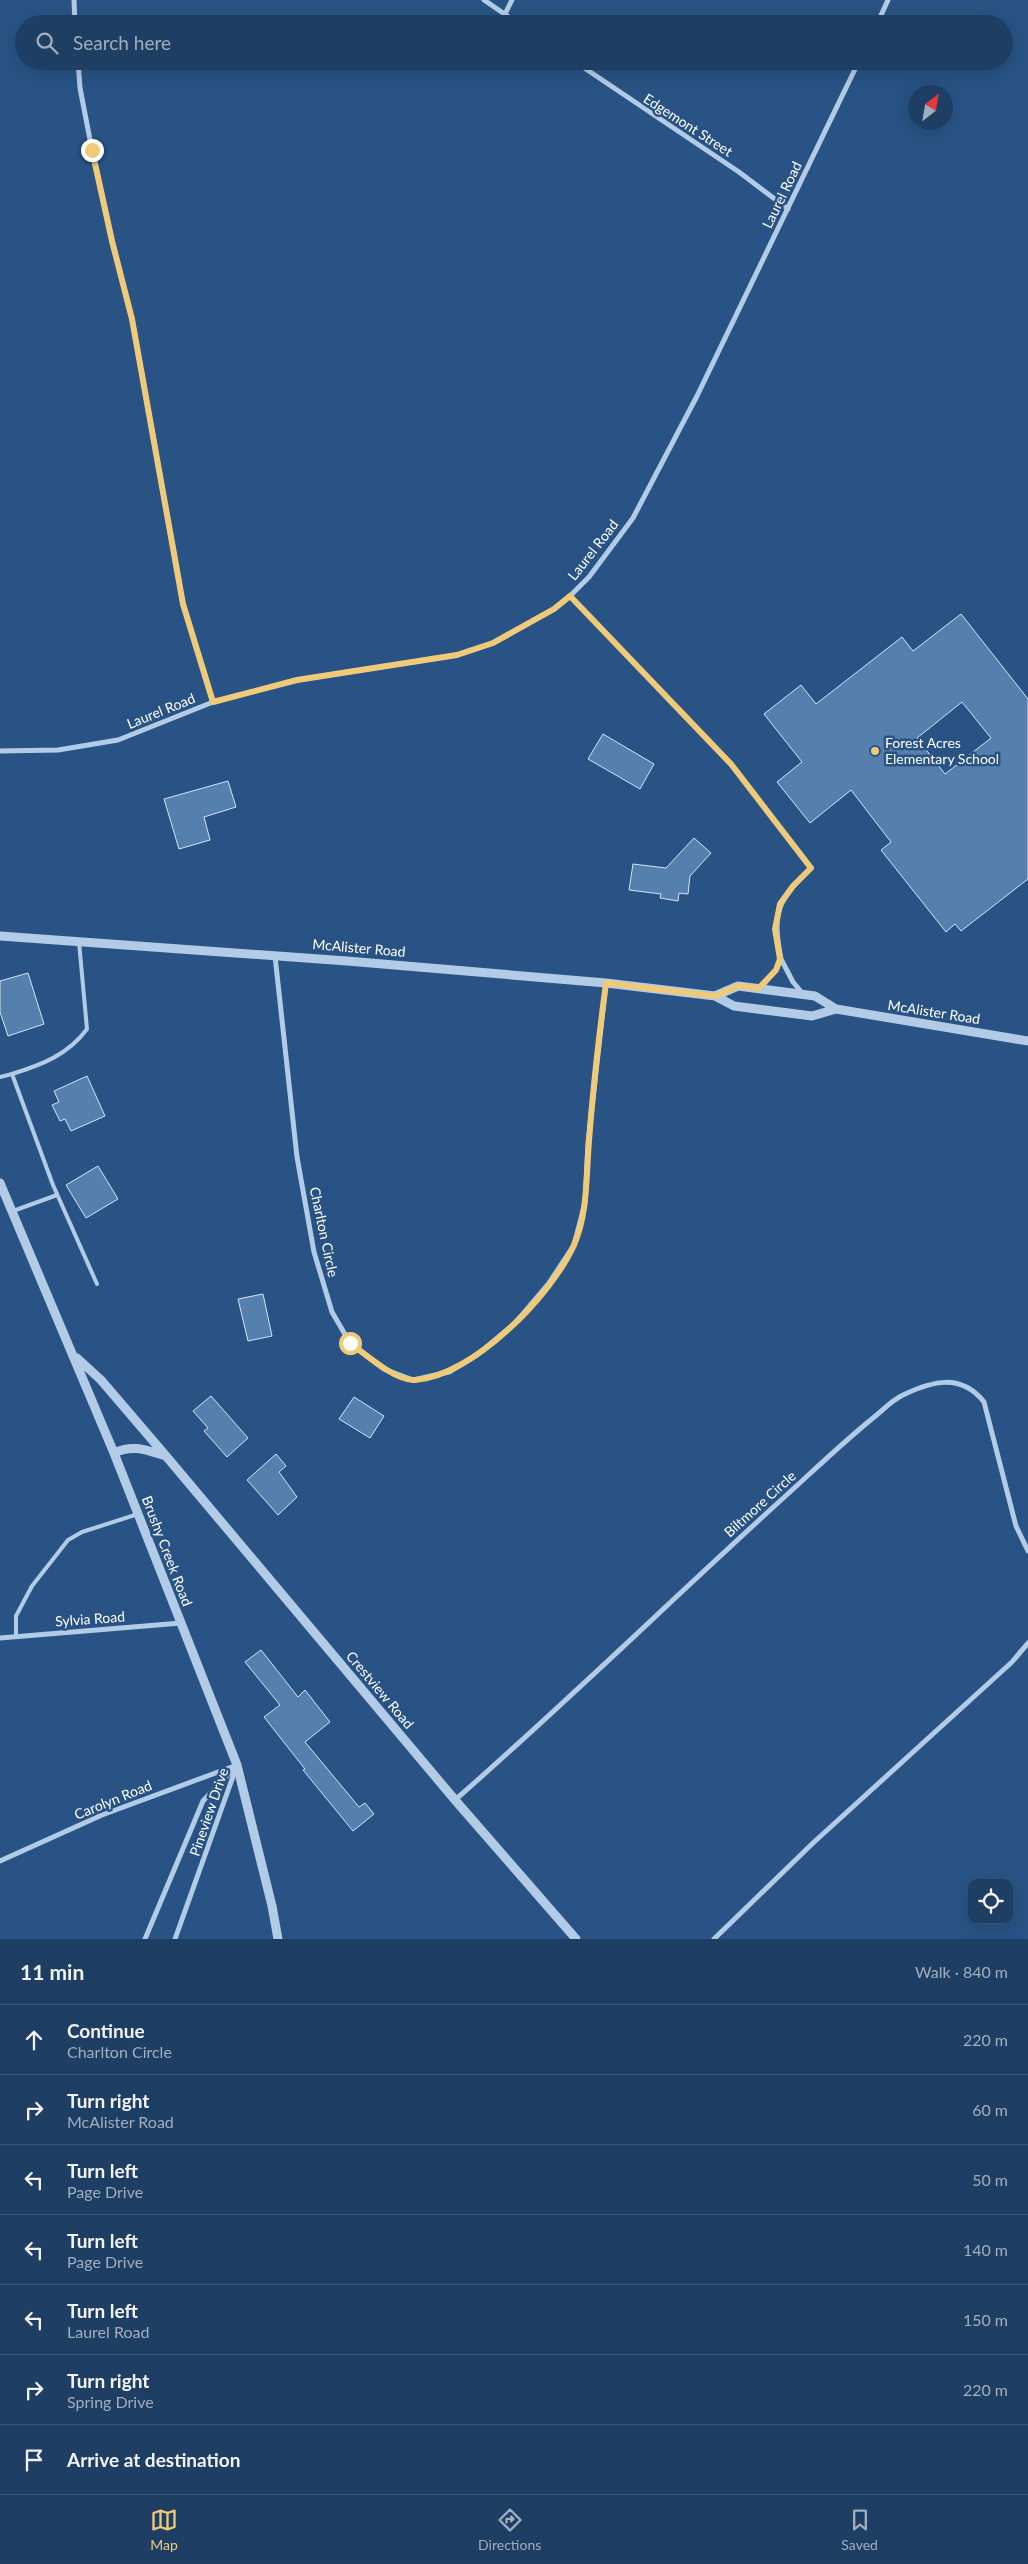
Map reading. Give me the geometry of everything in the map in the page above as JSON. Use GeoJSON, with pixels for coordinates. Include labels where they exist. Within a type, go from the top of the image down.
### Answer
{"type":"FeatureCollection","features":[{"type":"Feature","properties":{"kind":"street"},"geometry":{"type":"LineString","coordinates":[[74,0],[75,15]]}},
{"type":"Feature","properties":{"kind":"street"},"geometry":{"type":"LineString","coordinates":[[484,0],[505,14],[512,0]]}},
{"type":"Feature","properties":{"kind":"street"},"geometry":{"type":"LineString","coordinates":[[881,15],[888,0]]}},
{"type":"Feature","properties":{"kind":"street"},"geometry":{"type":"LineString","coordinates":[[79,70],[80,88],[92,150],[132,319],[183,604],[213,702]]}},
{"type":"Feature","properties":{"kind":"street","name":"Edgemont Street"},"geometry":{"type":"LineString","coordinates":[[587,70],[739,172],[788,209]]}},
{"type":"Feature","properties":{"kind":"street","name":"Laurel Road"},"geometry":{"type":"LineString","coordinates":[[0,751],[58,750],[118,740],[213,702],[297,680],[457,655],[493,643],[554,609],[589,577],[633,518],[697,396],[855,70]]}},
{"type":"Feature","properties":{"kind":"street"},"geometry":{"type":"LineString","coordinates":[[570,596],[731,764],[811,868],[793,886],[780,904],[775,929],[780,959],[793,982],[803,994]]}},
{"type":"Feature","properties":{"kind":"street","name":"McAlister Road"},"geometry":{"type":"LineString","coordinates":[[0,936],[606,983],[715,996],[734,1006],[812,1016],[836,1009]]}},
{"type":"Feature","properties":{"kind":"street","name":"Charlton Circle"},"geometry":{"type":"LineString","coordinates":[[275,956],[297,1157],[314,1252],[332,1312],[350,1343],[384,1369],[413,1380],[448,1372],[478,1356],[515,1323],[550,1283],[574,1245],[586,1203],[588,1143],[606,983]]}},
{"type":"Feature","properties":{"kind":"street"},"geometry":{"type":"LineString","coordinates":[[759,988],[776,970],[780,959]]}},
{"type":"Feature","properties":{"kind":"street","name":"McAlister Road"},"geometry":{"type":"LineString","coordinates":[[715,996],[738,986],[803,994],[815,996],[836,1009],[1028,1041]]}},
{"type":"Feature","properties":{"kind":"street","name":"Brushy Creek Road"},"geometry":{"type":"LineString","coordinates":[[0,1183],[114,1453],[237,1765],[272,1906],[278,1939]]}},
{"type":"Feature","properties":{"kind":"street","name":"Crestview Road"},"geometry":{"type":"LineString","coordinates":[[74,1356],[101,1380],[455,1800],[576,1939]]}},
{"type":"Feature","properties":{"kind":"street","name":"Biltmore Circle"},"geometry":{"type":"LineString","coordinates":[[455,1800],[560,1706],[794,1488],[860,1429],[901,1396],[933,1383],[952,1382],[975,1390],[984,1402],[1016,1526],[1028,1551]]}},
{"type":"Feature","properties":{"kind":"street"},"geometry":{"type":"LineString","coordinates":[[114,1453],[126,1447],[137,1447],[166,1456]]}},
{"type":"Feature","properties":{"kind":"street","name":"Sylvia Road"},"geometry":{"type":"LineString","coordinates":[[0,1638],[181,1623]]}},
{"type":"Feature","properties":{"kind":"street"},"geometry":{"type":"LineString","coordinates":[[714,1939],[813,1844],[1012,1662],[1028,1643]]}},
{"type":"Feature","properties":{"kind":"street","name":"Carolyn Road"},"geometry":{"type":"LineString","coordinates":[[0,1861],[102,1815],[237,1765]]}},
{"type":"Feature","properties":{"kind":"street","name":"Pineview Drive"},"geometry":{"type":"LineString","coordinates":[[146,1939],[203,1801],[237,1765]]}},
{"type":"Feature","properties":{"kind":"street","name":"Pineview Drive"},"geometry":{"type":"LineString","coordinates":[[175,1939],[237,1765]]}},
{"type":"Feature","properties":{"kind":"lane"},"geometry":{"type":"LineString","coordinates":[[0,1077],[47,1063],[78,1041],[87,1029],[79,942]]}},
{"type":"Feature","properties":{"kind":"lane"},"geometry":{"type":"LineString","coordinates":[[12,1074],[57,1195],[97,1284]]}},
{"type":"Feature","properties":{"kind":"lane"},"geometry":{"type":"LineString","coordinates":[[11,1212],[57,1195]]}},
{"type":"Feature","properties":{"kind":"lane"},"geometry":{"type":"LineString","coordinates":[[16,1636],[16,1616],[32,1586],[68,1540],[82,1532],[138,1514]]}},
{"type":"Feature","properties":{"kind":"building"},"geometry":{"type":"Polygon","coordinates":[[[961,614],[1028,699],[1028,879],[961,931],[955,924],[946,932],[881,850],[891,842],[851,790],[810,823],[777,782],[802,762],[764,714],[801,685],[816,704],[902,637],[913,651],[961,614]],[[962,702],[917,738],[945,774],[991,738],[962,702]]]}},
{"type":"Feature","properties":{"kind":"building"},"geometry":{"type":"Polygon","coordinates":[[[603,734],[654,764],[640,789],[588,759],[603,734]]]}},
{"type":"Feature","properties":{"kind":"building"},"geometry":{"type":"Polygon","coordinates":[[[228,781],[236,807],[204,817],[210,840],[179,849],[164,799],[228,781]]]}},
{"type":"Feature","properties":{"kind":"building"},"geometry":{"type":"Polygon","coordinates":[[[694,838],[711,853],[690,876],[688,894],[679,893],[678,901],[660,898],[661,894],[629,890],[633,864],[666,868],[694,838]]]}},
{"type":"Feature","properties":{"kind":"building"},"geometry":{"type":"Polygon","coordinates":[[[28,973],[44,1024],[8,1036],[0,1012],[0,981],[28,973]]]}},
{"type":"Feature","properties":{"kind":"building"},"geometry":{"type":"Polygon","coordinates":[[[87,1076],[105,1116],[71,1131],[65,1119],[60,1121],[52,1105],[59,1102],[54,1091],[87,1076]]]}},
{"type":"Feature","properties":{"kind":"building"},"geometry":{"type":"Polygon","coordinates":[[[98,1166],[118,1199],[86,1218],[66,1185],[98,1166]]]}},
{"type":"Feature","properties":{"kind":"building"},"geometry":{"type":"Polygon","coordinates":[[[263,1294],[272,1336],[248,1341],[238,1299],[263,1294]]]}},
{"type":"Feature","properties":{"kind":"building"},"geometry":{"type":"Polygon","coordinates":[[[211,1396],[248,1438],[227,1457],[204,1431],[208,1428],[193,1411],[211,1396]]]}},
{"type":"Feature","properties":{"kind":"building"},"geometry":{"type":"Polygon","coordinates":[[[354,1397],[384,1416],[370,1438],[339,1419],[354,1397]]]}},
{"type":"Feature","properties":{"kind":"building"},"geometry":{"type":"Polygon","coordinates":[[[276,1454],[286,1466],[279,1472],[297,1497],[278,1515],[247,1480],[276,1454]]]}},
{"type":"Feature","properties":{"kind":"building"},"geometry":{"type":"Polygon","coordinates":[[[261,1650],[298,1697],[305,1690],[330,1722],[305,1742],[359,1807],[365,1803],[374,1814],[353,1831],[303,1770],[305,1769],[264,1717],[280,1705],[245,1662],[261,1650]]]}},
{"type":"Feature","properties":{"kind":"place","name":"Forest Acres Elementary School"},"geometry":{"type":"Point","coordinates":[875,751]}},
{"type":"Feature","properties":{"kind":"route"},"geometry":{"type":"LineString","coordinates":[[92,150],[132,319],[183,604],[213,702],[297,680],[457,655],[493,643],[520,629],[554,609],[570,596],[731,764],[811,868],[793,886],[780,904],[775,929],[780,959],[776,970],[759,988],[738,986],[715,996],[606,983],[588,1143],[586,1203],[574,1245],[550,1283],[515,1323],[478,1356],[448,1372],[413,1380],[384,1369],[350,1343]]}}]}
